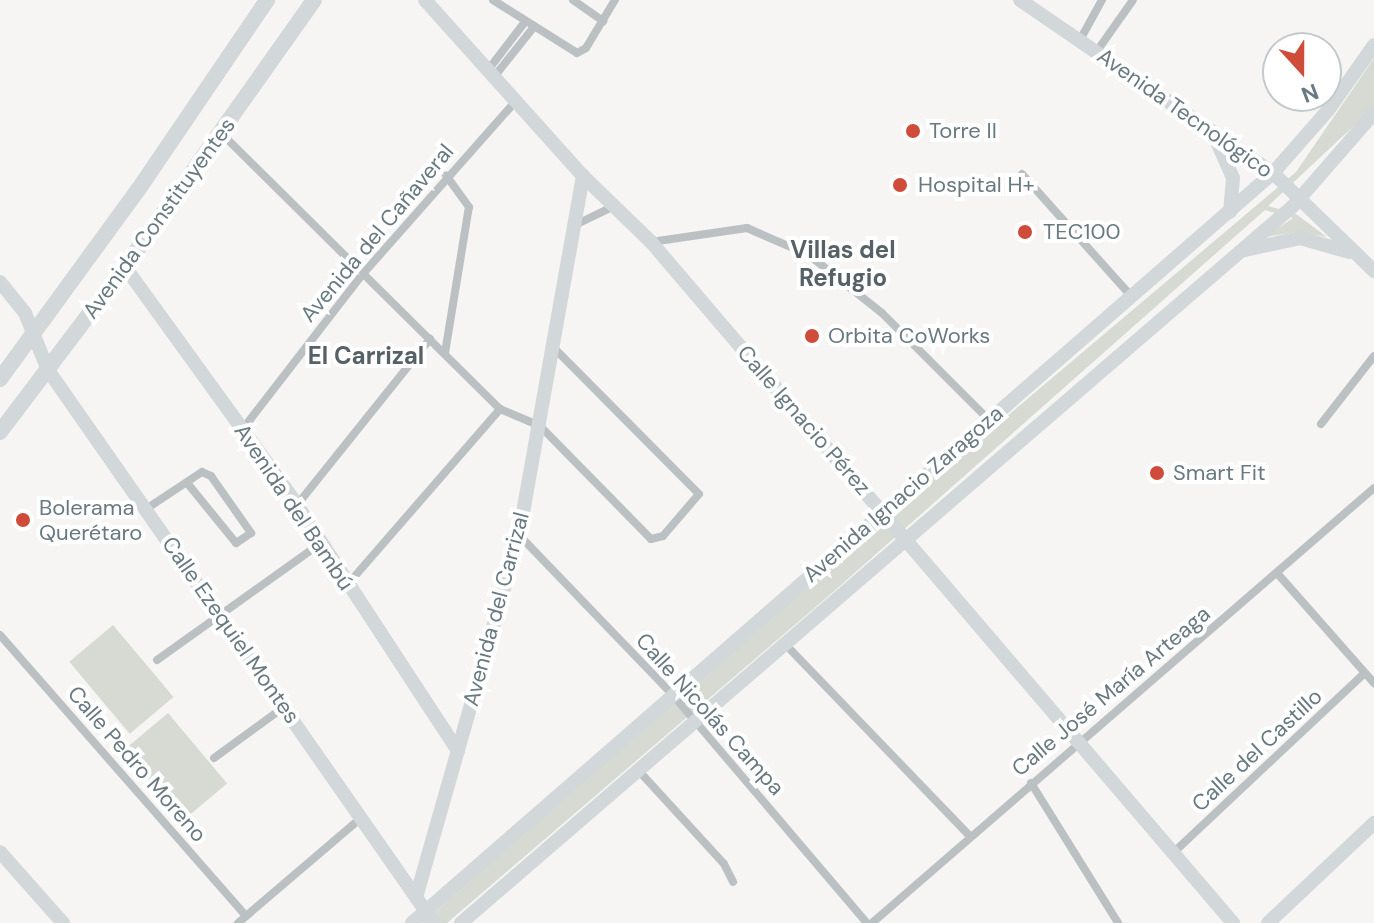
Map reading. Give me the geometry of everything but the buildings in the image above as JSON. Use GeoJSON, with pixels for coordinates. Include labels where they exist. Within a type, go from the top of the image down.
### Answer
{"type":"FeatureCollection","features":[{"type":"Feature","properties":{"kind":"main road","name":"Avenida Constituyentes"},"geometry":{"type":"LineString","coordinates":[[0,379],[267,0]]}},
{"type":"Feature","properties":{"kind":"main road","name":"Avenida Constituyentes"},"geometry":{"type":"LineString","coordinates":[[0,432],[125,267],[314,0]]}},
{"type":"Feature","properties":{"kind":"main road","name":"Calle Ignacio Pérez"},"geometry":{"type":"LineString","coordinates":[[425,0],[583,176],[651,242],[882,511],[908,537],[1027,685],[1081,739],[1233,923]]}},
{"type":"Feature","properties":{"kind":"main road","name":"Avenida Tecnológico"},"geometry":{"type":"LineString","coordinates":[[1020,0],[1209,126],[1273,173],[1374,271]]}},
{"type":"Feature","properties":{"kind":"main road","name":"Avenida Ignacio Zaragoza"},"geometry":{"type":"LineString","coordinates":[[412,923],[430,917],[672,694],[1273,173],[1329,109],[1374,45]]}},
{"type":"Feature","properties":{"kind":"main road","name":"Avenida Ignacio Zaragoza"},"geometry":{"type":"LineString","coordinates":[[461,923],[1299,200],[1374,113]]}},
{"type":"Feature","properties":{"kind":"main road"},"geometry":{"type":"LineString","coordinates":[[1209,126],[1233,178],[1230,212]]}},
{"type":"Feature","properties":{"kind":"main road","name":"Avenida del Carrizal"},"geometry":{"type":"LineString","coordinates":[[417,894],[519,535],[583,176]]}},
{"type":"Feature","properties":{"kind":"main road"},"geometry":{"type":"LineString","coordinates":[[1238,253],[1300,238],[1360,257]]}},
{"type":"Feature","properties":{"kind":"main road","name":"Avenida del Bambú"},"geometry":{"type":"LineString","coordinates":[[125,267],[297,505],[458,751]]}},
{"type":"Feature","properties":{"kind":"main road","name":"Calle Ezequiel Montes"},"geometry":{"type":"LineString","coordinates":[[0,282],[33,334],[48,370],[417,894],[430,917]]}},
{"type":"Feature","properties":{"kind":"main road"},"geometry":{"type":"LineString","coordinates":[[1268,923],[1374,823]]}},
{"type":"Feature","properties":{"kind":"main road"},"geometry":{"type":"LineString","coordinates":[[0,852],[63,923]]}},
{"type":"Feature","properties":{"kind":"street"},"geometry":{"type":"LineString","coordinates":[[493,0],[524,23],[577,53],[603,21],[615,0]]}},
{"type":"Feature","properties":{"kind":"street"},"geometry":{"type":"LineString","coordinates":[[573,0],[603,21]]}},
{"type":"Feature","properties":{"kind":"street"},"geometry":{"type":"LineString","coordinates":[[1080,40],[1102,0]]}},
{"type":"Feature","properties":{"kind":"street"},"geometry":{"type":"LineString","coordinates":[[1097,51],[1133,0]]}},
{"type":"Feature","properties":{"kind":"street"},"geometry":{"type":"LineString","coordinates":[[491,74],[524,23]]}},
{"type":"Feature","properties":{"kind":"street"},"geometry":{"type":"LineString","coordinates":[[509,50],[533,28]]}},
{"type":"Feature","properties":{"kind":"street","name":"Avenida del Cañaveral"},"geometry":{"type":"LineString","coordinates":[[242,430],[361,276],[446,175],[516,101]]}},
{"type":"Feature","properties":{"kind":"street"},"geometry":{"type":"LineString","coordinates":[[221,133],[361,276],[445,353],[500,409],[540,426],[651,539],[663,536],[698,500],[696,488],[552,346]]}},
{"type":"Feature","properties":{"kind":"street"},"geometry":{"type":"LineString","coordinates":[[1022,174],[1131,296]]}},
{"type":"Feature","properties":{"kind":"street"},"geometry":{"type":"LineString","coordinates":[[445,353],[469,207],[446,175]]}},
{"type":"Feature","properties":{"kind":"street"},"geometry":{"type":"LineString","coordinates":[[575,225],[612,207]]}},
{"type":"Feature","properties":{"kind":"street"},"geometry":{"type":"LineString","coordinates":[[651,242],[747,228],[809,255],[882,313],[989,420]]}},
{"type":"Feature","properties":{"kind":"street"},"geometry":{"type":"LineString","coordinates":[[297,505],[430,339]]}},
{"type":"Feature","properties":{"kind":"street"},"geometry":{"type":"LineString","coordinates":[[1321,424],[1374,356]]}},
{"type":"Feature","properties":{"kind":"street"},"geometry":{"type":"LineString","coordinates":[[347,585],[500,409]]}},
{"type":"Feature","properties":{"kind":"street"},"geometry":{"type":"LineString","coordinates":[[146,509],[202,472],[211,476],[251,533],[236,543],[188,484]]}},
{"type":"Feature","properties":{"kind":"street","name":"Calle José María Arteaga"},"geometry":{"type":"LineString","coordinates":[[869,923],[1374,488]]}},
{"type":"Feature","properties":{"kind":"street","name":"Calle Nicolás Campa"},"geometry":{"type":"LineString","coordinates":[[519,535],[696,720],[869,923]]}},
{"type":"Feature","properties":{"kind":"street"},"geometry":{"type":"LineString","coordinates":[[157,660],[321,543]]}},
{"type":"Feature","properties":{"kind":"street"},"geometry":{"type":"LineString","coordinates":[[1277,573],[1374,683]]}},
{"type":"Feature","properties":{"kind":"street","name":"Calle Pedro Moreno"},"geometry":{"type":"LineString","coordinates":[[0,635],[246,916]]}},
{"type":"Feature","properties":{"kind":"street"},"geometry":{"type":"LineString","coordinates":[[785,644],[970,836]]}},
{"type":"Feature","properties":{"kind":"street","name":"Calle del Castillo"},"geometry":{"type":"LineString","coordinates":[[1173,853],[1365,673]]}},
{"type":"Feature","properties":{"kind":"street"},"geometry":{"type":"LineString","coordinates":[[214,758],[285,707]]}},
{"type":"Feature","properties":{"kind":"street"},"geometry":{"type":"LineString","coordinates":[[638,770],[724,864],[733,882]]}},
{"type":"Feature","properties":{"kind":"street"},"geometry":{"type":"LineString","coordinates":[[1031,783],[1118,923]]}},
{"type":"Feature","properties":{"kind":"street"},"geometry":{"type":"LineString","coordinates":[[238,923],[363,817]]}},
{"type":"Feature","properties":{"kind":"shaded area"},"geometry":{"type":"Polygon","coordinates":[[[1374,58],[1374,107],[1268,206],[1296,214],[1327,237],[1297,232],[1265,237],[1293,218],[1265,210],[832,593],[447,923],[423,923],[735,646],[1296,172],[1337,112],[1342,112],[1342,105],[1374,58]]]}},
{"type":"Feature","properties":{"kind":"shaded area"},"geometry":{"type":"Polygon","coordinates":[[[113,625],[173,697],[130,734],[69,662],[113,625]]]}},
{"type":"Feature","properties":{"kind":"shaded area"},"geometry":{"type":"Polygon","coordinates":[[[168,713],[227,783],[182,821],[123,751],[168,713]]]}},
{"type":"Feature","properties":{"kind":"place","name":"Torre II"},"geometry":{"type":"Point","coordinates":[913,131]}},
{"type":"Feature","properties":{"kind":"place","name":"Hospital H+"},"geometry":{"type":"Point","coordinates":[900,185]}},
{"type":"Feature","properties":{"kind":"place","name":"TEC100"},"geometry":{"type":"Point","coordinates":[1025,232]}},
{"type":"Feature","properties":{"kind":"place","name":"Orbita CoWorks"},"geometry":{"type":"Point","coordinates":[812,336]}},
{"type":"Feature","properties":{"kind":"place","name":"Smart Fit"},"geometry":{"type":"Point","coordinates":[1157,473]}},
{"type":"Feature","properties":{"kind":"place","name":"Bolerama Querétaro"},"geometry":{"type":"Point","coordinates":[23,520]}},
{"type":"Feature","properties":{"kind":"district","name":"Villas del Refugio"},"geometry":{"type":"Point","coordinates":[843,264]}},
{"type":"Feature","properties":{"kind":"district","name":"El Carrizal"},"geometry":{"type":"Point","coordinates":[366,356]}}]}
